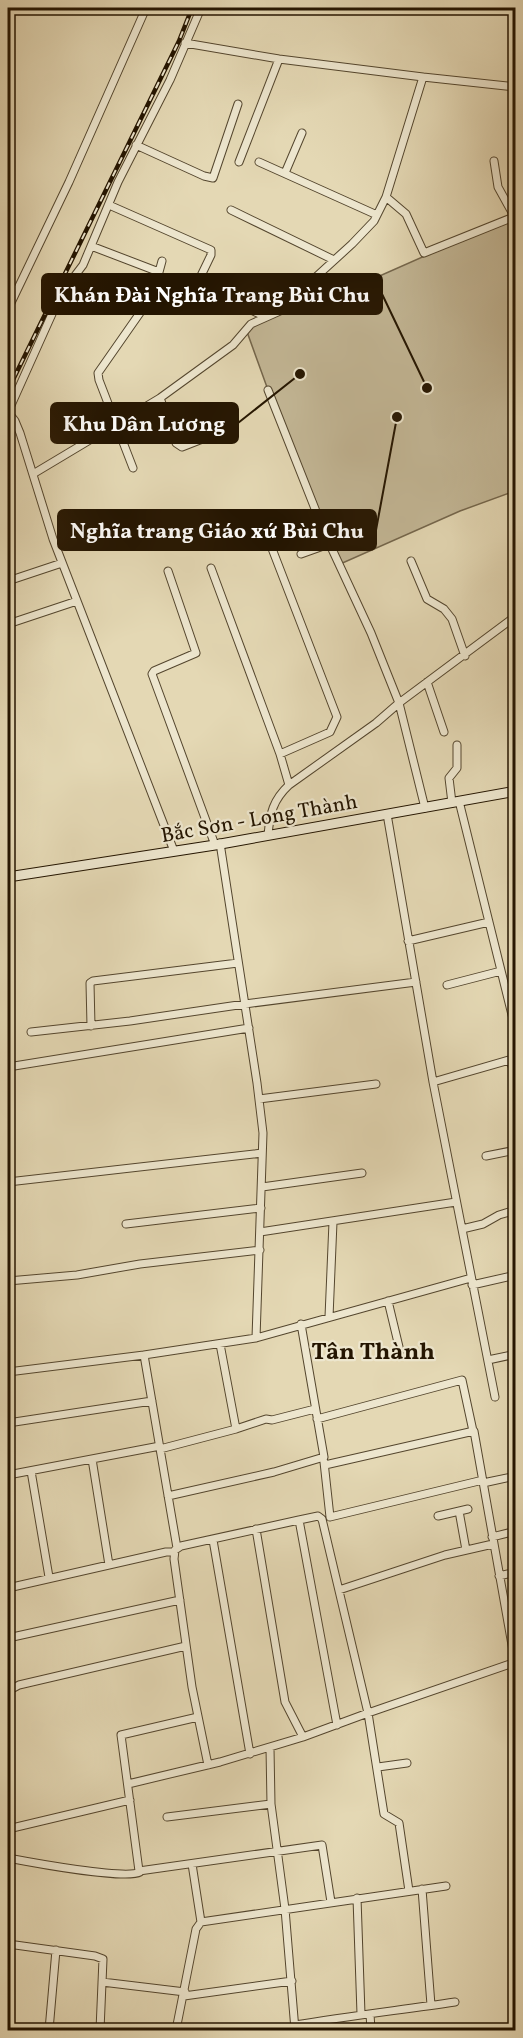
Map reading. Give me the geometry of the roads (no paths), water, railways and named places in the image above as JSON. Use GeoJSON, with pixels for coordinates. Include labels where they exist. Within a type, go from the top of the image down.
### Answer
{"type":"FeatureCollection","features":[{"type":"Feature","properties":{"kind":"main road","name":"Bắc Sơn - Long Thành"},"geometry":{"type":"LineString","coordinates":[[8,877],[218,844],[516,791]]}},
{"type":"Feature","properties":{"kind":"street"},"geometry":{"type":"LineString","coordinates":[[8,309],[69,182],[146,8]]}},
{"type":"Feature","properties":{"kind":"street"},"geometry":{"type":"LineString","coordinates":[[174,851],[62,563],[20,433],[8,412],[61,294],[83,265],[136,145],[170,80],[201,8]]}},
{"type":"Feature","properties":{"kind":"street"},"geometry":{"type":"LineString","coordinates":[[185,43],[279,59],[516,87]]}},
{"type":"Feature","properties":{"kind":"street"},"geometry":{"type":"LineString","coordinates":[[239,162],[279,59]]}},
{"type":"Feature","properties":{"kind":"street"},"geometry":{"type":"LineString","coordinates":[[33,474],[160,398],[233,345],[251,324],[298,303],[306,286],[369,228],[377,215],[386,197],[423,77]]}},
{"type":"Feature","properties":{"kind":"street"},"geometry":{"type":"LineString","coordinates":[[136,145],[213,178],[238,104]]}},
{"type":"Feature","properties":{"kind":"street"},"geometry":{"type":"LineString","coordinates":[[285,173],[302,133]]}},
{"type":"Feature","properties":{"kind":"street"},"geometry":{"type":"LineString","coordinates":[[386,197],[406,214],[424,253],[515,216],[498,188],[494,161]]}},
{"type":"Feature","properties":{"kind":"street"},"geometry":{"type":"LineString","coordinates":[[259,162],[377,215]]}},
{"type":"Feature","properties":{"kind":"street"},"geometry":{"type":"LineString","coordinates":[[109,205],[211,250],[211,255],[197,284]]}},
{"type":"Feature","properties":{"kind":"street"},"geometry":{"type":"LineString","coordinates":[[231,210],[334,260]]}},
{"type":"Feature","properties":{"kind":"street"},"geometry":{"type":"LineString","coordinates":[[91,246],[158,274],[184,283],[197,284],[266,317]]}},
{"type":"Feature","properties":{"kind":"street"},"geometry":{"type":"LineString","coordinates":[[134,468],[99,380],[99,373],[142,310],[162,261]]}},
{"type":"Feature","properties":{"kind":"street"},"geometry":{"type":"LineString","coordinates":[[268,390],[329,544],[372,633],[399,703],[425,808]]}},
{"type":"Feature","properties":{"kind":"street"},"geometry":{"type":"LineString","coordinates":[[160,398],[176,444],[182,447],[205,438]]}},
{"type":"Feature","properties":{"kind":"street"},"geometry":{"type":"LineString","coordinates":[[301,554],[329,544]]}},
{"type":"Feature","properties":{"kind":"street"},"geometry":{"type":"LineString","coordinates":[[271,546],[337,717],[330,732],[280,754]]}},
{"type":"Feature","properties":{"kind":"street"},"geometry":{"type":"LineString","coordinates":[[411,561],[427,599],[444,609],[452,619],[465,656]]}},
{"type":"Feature","properties":{"kind":"street"},"geometry":{"type":"LineString","coordinates":[[8,581],[62,563]]}},
{"type":"Feature","properties":{"kind":"street"},"geometry":{"type":"LineString","coordinates":[[211,568],[280,754],[289,785]]}},
{"type":"Feature","properties":{"kind":"street"},"geometry":{"type":"LineString","coordinates":[[168,571],[196,651],[193,655],[154,671],[152,674],[218,844],[259,1099],[262,1186],[256,1338]]}},
{"type":"Feature","properties":{"kind":"street"},"geometry":{"type":"LineString","coordinates":[[8,624],[76,601]]}},
{"type":"Feature","properties":{"kind":"street"},"geometry":{"type":"LineString","coordinates":[[268,835],[272,807],[278,795],[289,785],[376,723],[399,703],[516,616]]}},
{"type":"Feature","properties":{"kind":"street"},"geometry":{"type":"LineString","coordinates":[[427,682],[444,732]]}},
{"type":"Feature","properties":{"kind":"street"},"geometry":{"type":"LineString","coordinates":[[457,745],[457,768],[449,778],[489,922],[516,1031]]}},
{"type":"Feature","properties":{"kind":"street"},"geometry":{"type":"LineString","coordinates":[[387,814],[433,1082],[495,1397]]}},
{"type":"Feature","properties":{"kind":"street"},"geometry":{"type":"LineString","coordinates":[[408,941],[489,922]]}},
{"type":"Feature","properties":{"kind":"street"},"geometry":{"type":"LineString","coordinates":[[91,1026],[89,991],[90,983],[93,981],[238,963]]}},
{"type":"Feature","properties":{"kind":"street"},"geometry":{"type":"LineString","coordinates":[[447,985],[501,971]]}},
{"type":"Feature","properties":{"kind":"street"},"geometry":{"type":"LineString","coordinates":[[31,1032],[416,982]]}},
{"type":"Feature","properties":{"kind":"street"},"geometry":{"type":"LineString","coordinates":[[8,1067],[249,1028]]}},
{"type":"Feature","properties":{"kind":"street"},"geometry":{"type":"LineString","coordinates":[[433,1082],[513,1059],[513,1069]]}},
{"type":"Feature","properties":{"kind":"street"},"geometry":{"type":"LineString","coordinates":[[259,1099],[376,1084]]}},
{"type":"Feature","properties":{"kind":"street"},"geometry":{"type":"LineString","coordinates":[[486,1156],[516,1150]]}},
{"type":"Feature","properties":{"kind":"street"},"geometry":{"type":"LineString","coordinates":[[8,1182],[262,1153]]}},
{"type":"Feature","properties":{"kind":"street"},"geometry":{"type":"LineString","coordinates":[[262,1186],[362,1173]]}},
{"type":"Feature","properties":{"kind":"street"},"geometry":{"type":"LineString","coordinates":[[260,1232],[456,1202]]}},
{"type":"Feature","properties":{"kind":"street"},"geometry":{"type":"LineString","coordinates":[[126,1224],[261,1208]]}},
{"type":"Feature","properties":{"kind":"street"},"geometry":{"type":"LineString","coordinates":[[462,1229],[483,1224],[499,1215],[516,1210]]}},
{"type":"Feature","properties":{"kind":"street"},"geometry":{"type":"LineString","coordinates":[[329,1317],[333,1221]]}},
{"type":"Feature","properties":{"kind":"street"},"geometry":{"type":"LineString","coordinates":[[8,1281],[77,1275],[140,1264],[260,1250]]}},
{"type":"Feature","properties":{"kind":"street"},"geometry":{"type":"LineString","coordinates":[[8,1371],[144,1355],[256,1338],[388,1301],[472,1282],[516,1275]]}},
{"type":"Feature","properties":{"kind":"street"},"geometry":{"type":"LineString","coordinates":[[388,1301],[400,1351]]}},
{"type":"Feature","properties":{"kind":"street"},"geometry":{"type":"LineString","coordinates":[[301,1324],[324,1457],[330,1517]]}},
{"type":"Feature","properties":{"kind":"street"},"geometry":{"type":"LineString","coordinates":[[220,1344],[236,1429]]}},
{"type":"Feature","properties":{"kind":"street"},"geometry":{"type":"LineString","coordinates":[[488,1360],[516,1354]]}},
{"type":"Feature","properties":{"kind":"street"},"geometry":{"type":"LineString","coordinates":[[144,1355],[176,1550],[186,1646],[208,1765]]}},
{"type":"Feature","properties":{"kind":"street"},"geometry":{"type":"LineString","coordinates":[[128,1784],[270,1748],[515,1662],[512,1624],[499,1576],[462,1380],[317,1419]]}},
{"type":"Feature","properties":{"kind":"street"},"geometry":{"type":"LineString","coordinates":[[8,1423],[152,1401]]}},
{"type":"Feature","properties":{"kind":"street"},"geometry":{"type":"LineString","coordinates":[[8,1475],[160,1447],[236,1429],[266,1419],[272,1420],[315,1409]]}},
{"type":"Feature","properties":{"kind":"street"},"geometry":{"type":"LineString","coordinates":[[325,1465],[473,1431]]}},
{"type":"Feature","properties":{"kind":"street"},"geometry":{"type":"LineString","coordinates":[[168,1496],[294,1467],[324,1457]]}},
{"type":"Feature","properties":{"kind":"street"},"geometry":{"type":"LineString","coordinates":[[92,1459],[109,1565]]}},
{"type":"Feature","properties":{"kind":"street"},"geometry":{"type":"LineString","coordinates":[[31,1471],[49,1577]]}},
{"type":"Feature","properties":{"kind":"street"},"geometry":{"type":"LineString","coordinates":[[8,1588],[176,1550],[256,1529],[318,1516],[322,1519],[516,1476]]}},
{"type":"Feature","properties":{"kind":"street"},"geometry":{"type":"LineString","coordinates":[[438,1516],[468,1509]]}},
{"type":"Feature","properties":{"kind":"street"},"geometry":{"type":"LineString","coordinates":[[459,1511],[466,1550]]}},
{"type":"Feature","properties":{"kind":"street"},"geometry":{"type":"LineString","coordinates":[[322,1519],[368,1713],[384,1814],[397,1821],[402,1833],[409,1891]]}},
{"type":"Feature","properties":{"kind":"street"},"geometry":{"type":"LineString","coordinates":[[299,1520],[337,1725]]}},
{"type":"Feature","properties":{"kind":"street"},"geometry":{"type":"LineString","coordinates":[[256,1529],[285,1702],[303,1737]]}},
{"type":"Feature","properties":{"kind":"street"},"geometry":{"type":"LineString","coordinates":[[339,1590],[516,1532]]}},
{"type":"Feature","properties":{"kind":"street"},"geometry":{"type":"LineString","coordinates":[[213,1540],[250,1754]]}},
{"type":"Feature","properties":{"kind":"street"},"geometry":{"type":"LineString","coordinates":[[499,1576],[516,1572]]}},
{"type":"Feature","properties":{"kind":"street"},"geometry":{"type":"LineString","coordinates":[[8,1638],[180,1600]]}},
{"type":"Feature","properties":{"kind":"street"},"geometry":{"type":"LineString","coordinates":[[8,1691],[19,1685],[186,1646]]}},
{"type":"Feature","properties":{"kind":"street"},"geometry":{"type":"LineString","coordinates":[[140,1872],[122,1734],[198,1717]]}},
{"type":"Feature","properties":{"kind":"street"},"geometry":{"type":"LineString","coordinates":[[270,1748],[271,1804],[285,1910],[295,2028],[361,2014],[455,2002]]}},
{"type":"Feature","properties":{"kind":"street"},"geometry":{"type":"LineString","coordinates":[[378,1767],[407,1763]]}},
{"type":"Feature","properties":{"kind":"street"},"geometry":{"type":"LineString","coordinates":[[8,1829],[130,1800]]}},
{"type":"Feature","properties":{"kind":"street"},"geometry":{"type":"LineString","coordinates":[[167,1817],[271,1804]]}},
{"type":"Feature","properties":{"kind":"street"},"geometry":{"type":"LineString","coordinates":[[8,1858],[111,1873],[134,1874],[322,1845],[332,1902]]}},
{"type":"Feature","properties":{"kind":"street"},"geometry":{"type":"LineString","coordinates":[[176,2031],[196,1929],[201,1922],[192,1864]]}},
{"type":"Feature","properties":{"kind":"street"},"geometry":{"type":"LineString","coordinates":[[201,1922],[446,1886]]}},
{"type":"Feature","properties":{"kind":"street"},"geometry":{"type":"LineString","coordinates":[[422,1889],[431,2006]]}},
{"type":"Feature","properties":{"kind":"street"},"geometry":{"type":"LineString","coordinates":[[357,1898],[361,2014]]}},
{"type":"Feature","properties":{"kind":"street"},"geometry":{"type":"LineString","coordinates":[[8,1944],[100,1957],[103,1962],[100,2031]]}},
{"type":"Feature","properties":{"kind":"street"},"geometry":{"type":"LineString","coordinates":[[49,2031],[56,1950]]}},
{"type":"Feature","properties":{"kind":"street"},"geometry":{"type":"LineString","coordinates":[[102,1982],[184,1994],[292,1981]]}},
{"type":"Feature","properties":{"kind":"street"},"geometry":{"type":"LineString","coordinates":[[370,2014],[371,2031]]}},
{"type":"Feature","properties":{"kind":"railway"},"geometry":{"type":"LineString","coordinates":[[8,390],[179,41],[192,8]]}},
{"type":"Feature","properties":{"kind":"place","name":"Khu Dân Lương"},"geometry":{"type":"Point","coordinates":[300,374]}},
{"type":"Feature","properties":{"kind":"place","name":"Khán Đài Nghĩa Trang Bùi Chu"},"geometry":{"type":"Point","coordinates":[427,388]}},
{"type":"Feature","properties":{"kind":"place","name":"Nghĩa trang Giáo xứ Bùi Chu"},"geometry":{"type":"Point","coordinates":[397,417]}},
{"type":"Feature","properties":{"kind":"district","name":"Tân Thành"},"geometry":{"type":"Point","coordinates":[373,1351]}}]}
